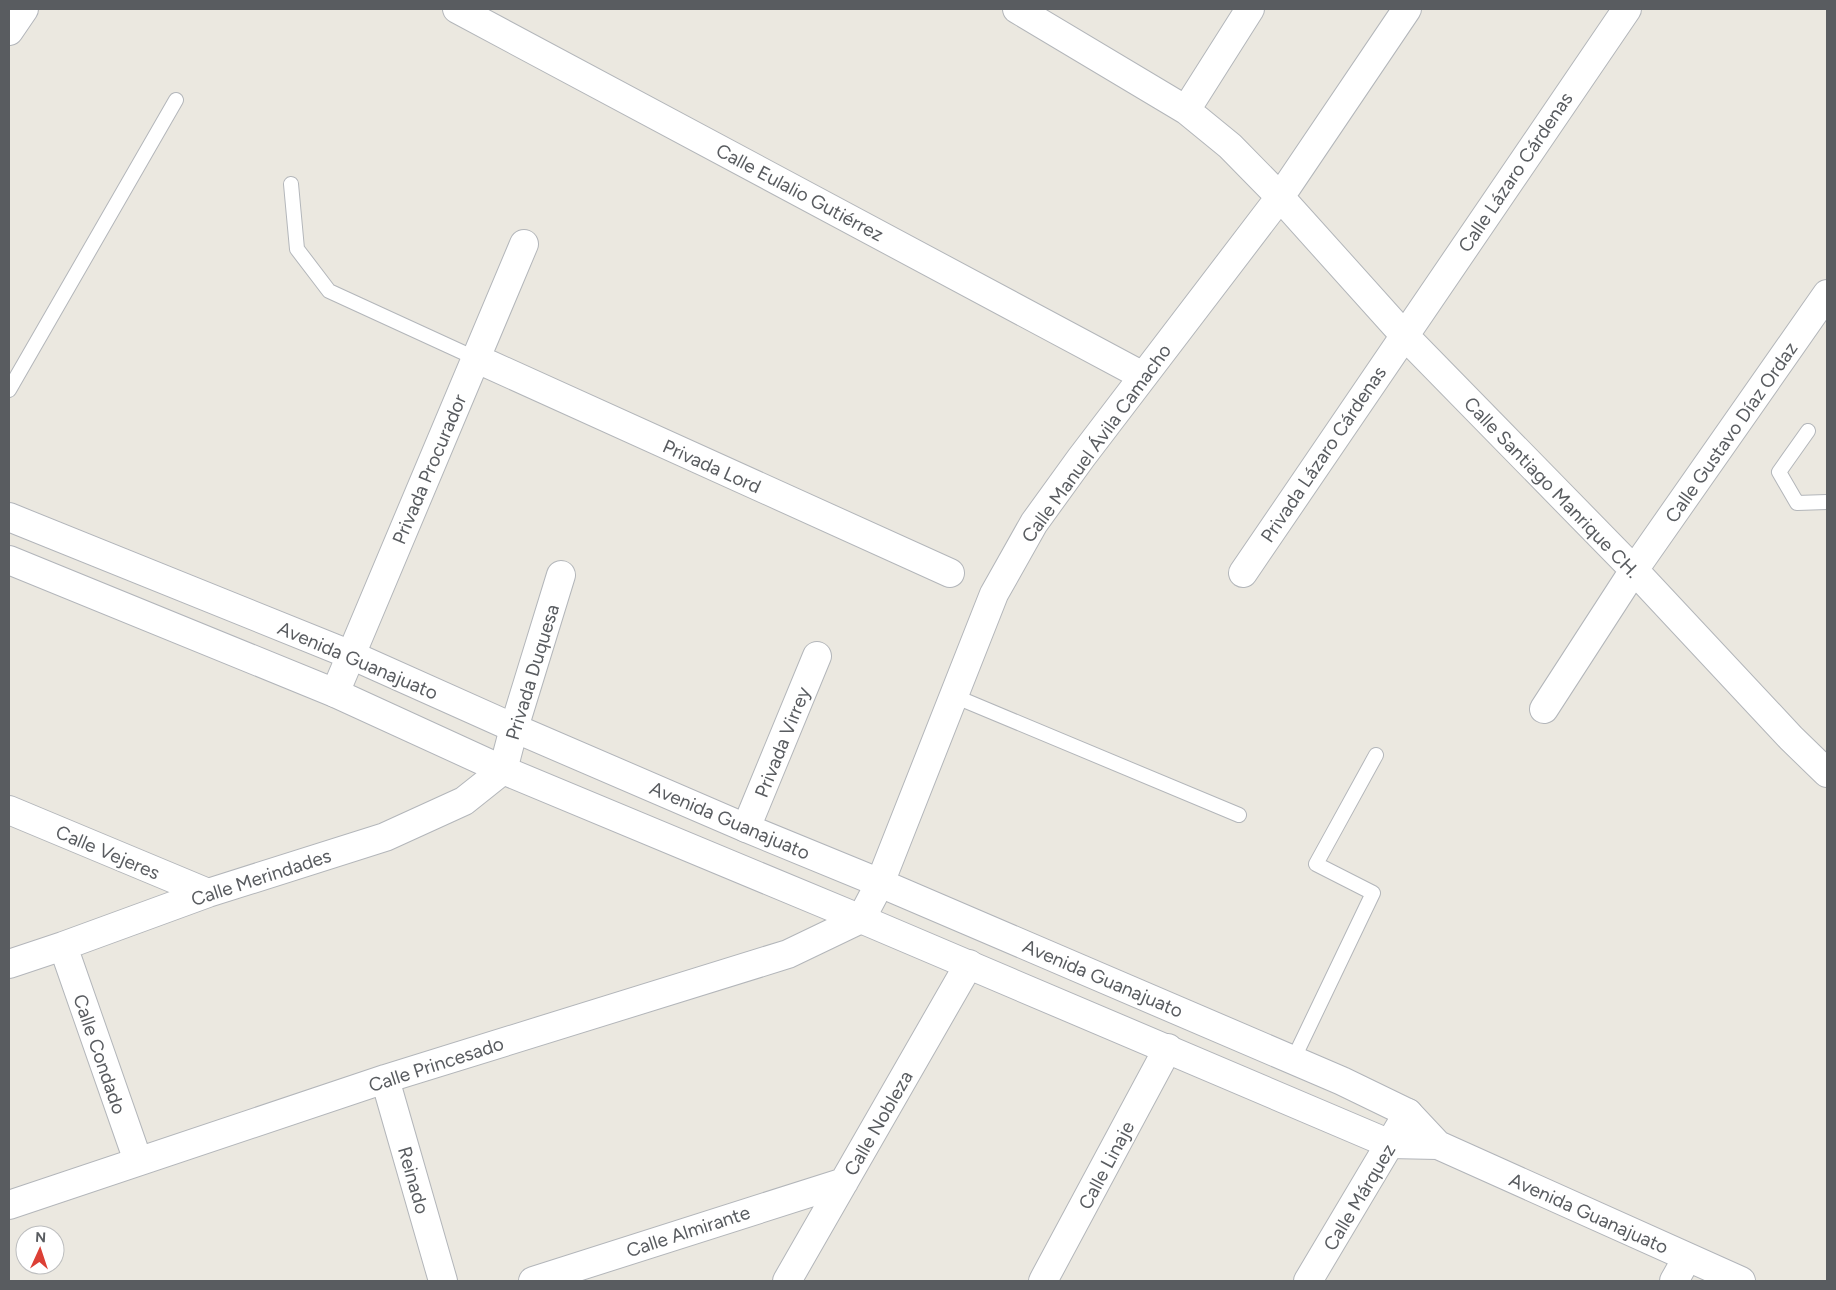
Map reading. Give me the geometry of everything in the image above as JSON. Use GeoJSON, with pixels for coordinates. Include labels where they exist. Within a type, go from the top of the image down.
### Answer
{"type":"FeatureCollection","features":[{"type":"Feature","properties":{"kind":"street"},"geometry":{"type":"LineString","coordinates":[[9,31],[24,9]]}},
{"type":"Feature","properties":{"kind":"street","name":"Calle Eulalio Gutiérrez"},"geometry":{"type":"LineString","coordinates":[[457,9],[1144,376]]}},
{"type":"Feature","properties":{"kind":"street","name":"Calle Santiago Manrique CH."},"geometry":{"type":"LineString","coordinates":[[1017,9],[1186,110],[1230,146],[1280,197],[1404,335],[1634,570],[1791,738],[1827,773]]}},
{"type":"Feature","properties":{"kind":"street"},"geometry":{"type":"LineString","coordinates":[[1186,110],[1250,9]]}},
{"type":"Feature","properties":{"kind":"street","name":"Calle Manuel Ávila Camacho"},"geometry":{"type":"LineString","coordinates":[[861,918],[880,882],[994,594],[1034,524],[1280,197],[1408,9]]}},
{"type":"Feature","properties":{"kind":"street","name":"Calle Lázaro Cárdenas"},"geometry":{"type":"LineString","coordinates":[[1404,335],[1627,9]]}},
{"type":"Feature","properties":{"kind":"street","name":"Privada Procurador"},"geometry":{"type":"LineString","coordinates":[[335,693],[524,244]]}},
{"type":"Feature","properties":{"kind":"street","name":"Calle Gustavo Díaz Ordaz"},"geometry":{"type":"LineString","coordinates":[[1544,709],[1634,570],[1827,294]]}},
{"type":"Feature","properties":{"kind":"street","name":"Privada Lázaro Cárdenas"},"geometry":{"type":"LineString","coordinates":[[1243,573],[1404,335]]}},
{"type":"Feature","properties":{"kind":"street","name":"Privada Lord"},"geometry":{"type":"LineString","coordinates":[[475,358],[950,573]]}},
{"type":"Feature","properties":{"kind":"street","name":"Avenida Guanajuato"},"geometry":{"type":"LineString","coordinates":[[9,517],[351,655],[746,828],[880,882],[1293,1060],[1408,1113],[1438,1145],[1741,1281]]}},
{"type":"Feature","properties":{"kind":"street","name":"Avenida Guanajuato"},"geometry":{"type":"LineString","coordinates":[[9,560],[335,693],[503,770],[861,918],[1390,1144],[1438,1145]]}},
{"type":"Feature","properties":{"kind":"street","name":"Privada Duquesa"},"geometry":{"type":"LineString","coordinates":[[503,770],[561,575]]}},
{"type":"Feature","properties":{"kind":"street","name":"Privada Virrey"},"geometry":{"type":"LineString","coordinates":[[746,828],[817,656]]}},
{"type":"Feature","properties":{"kind":"street","name":"Calle Merindades"},"geometry":{"type":"LineString","coordinates":[[9,964],[208,894],[385,837],[464,801],[503,770]]}},
{"type":"Feature","properties":{"kind":"street","name":"Calle Vejeres"},"geometry":{"type":"LineString","coordinates":[[9,810],[208,894]]}},
{"type":"Feature","properties":{"kind":"street","name":"Calle Princesado"},"geometry":{"type":"LineString","coordinates":[[9,1205],[385,1080],[788,954],[861,918]]}},
{"type":"Feature","properties":{"kind":"street","name":"Calle Condado"},"geometry":{"type":"LineString","coordinates":[[63,946],[138,1162]]}},
{"type":"Feature","properties":{"kind":"street","name":"Calle Nobleza"},"geometry":{"type":"LineString","coordinates":[[787,1281],[969,964]]}},
{"type":"Feature","properties":{"kind":"street","name":"Calle Linaje"},"geometry":{"type":"LineString","coordinates":[[1043,1281],[1168,1048]]}},
{"type":"Feature","properties":{"kind":"street","name":"Reinado"},"geometry":{"type":"LineString","coordinates":[[385,1080],[443,1281]]}},
{"type":"Feature","properties":{"kind":"street","name":"Calle Márquez"},"geometry":{"type":"LineString","coordinates":[[1308,1281],[1408,1113]]}},
{"type":"Feature","properties":{"kind":"street","name":"Calle Almirante"},"geometry":{"type":"LineString","coordinates":[[533,1281],[844,1182]]}},
{"type":"Feature","properties":{"kind":"street"},"geometry":{"type":"LineString","coordinates":[[1674,1281],[1687,1258]]}},
{"type":"Feature","properties":{"kind":"lane"},"geometry":{"type":"LineString","coordinates":[[9,390],[176,100]]}},
{"type":"Feature","properties":{"kind":"lane"},"geometry":{"type":"LineString","coordinates":[[291,184],[298,249],[329,291],[475,358]]}},
{"type":"Feature","properties":{"kind":"lane"},"geometry":{"type":"LineString","coordinates":[[1808,431],[1779,472],[1798,503],[1827,502]]}},
{"type":"Feature","properties":{"kind":"lane"},"geometry":{"type":"LineString","coordinates":[[954,696],[1238,816]]}},
{"type":"Feature","properties":{"kind":"lane"},"geometry":{"type":"LineString","coordinates":[[1293,1060],[1373,893],[1316,864],[1376,755]]}}]}
